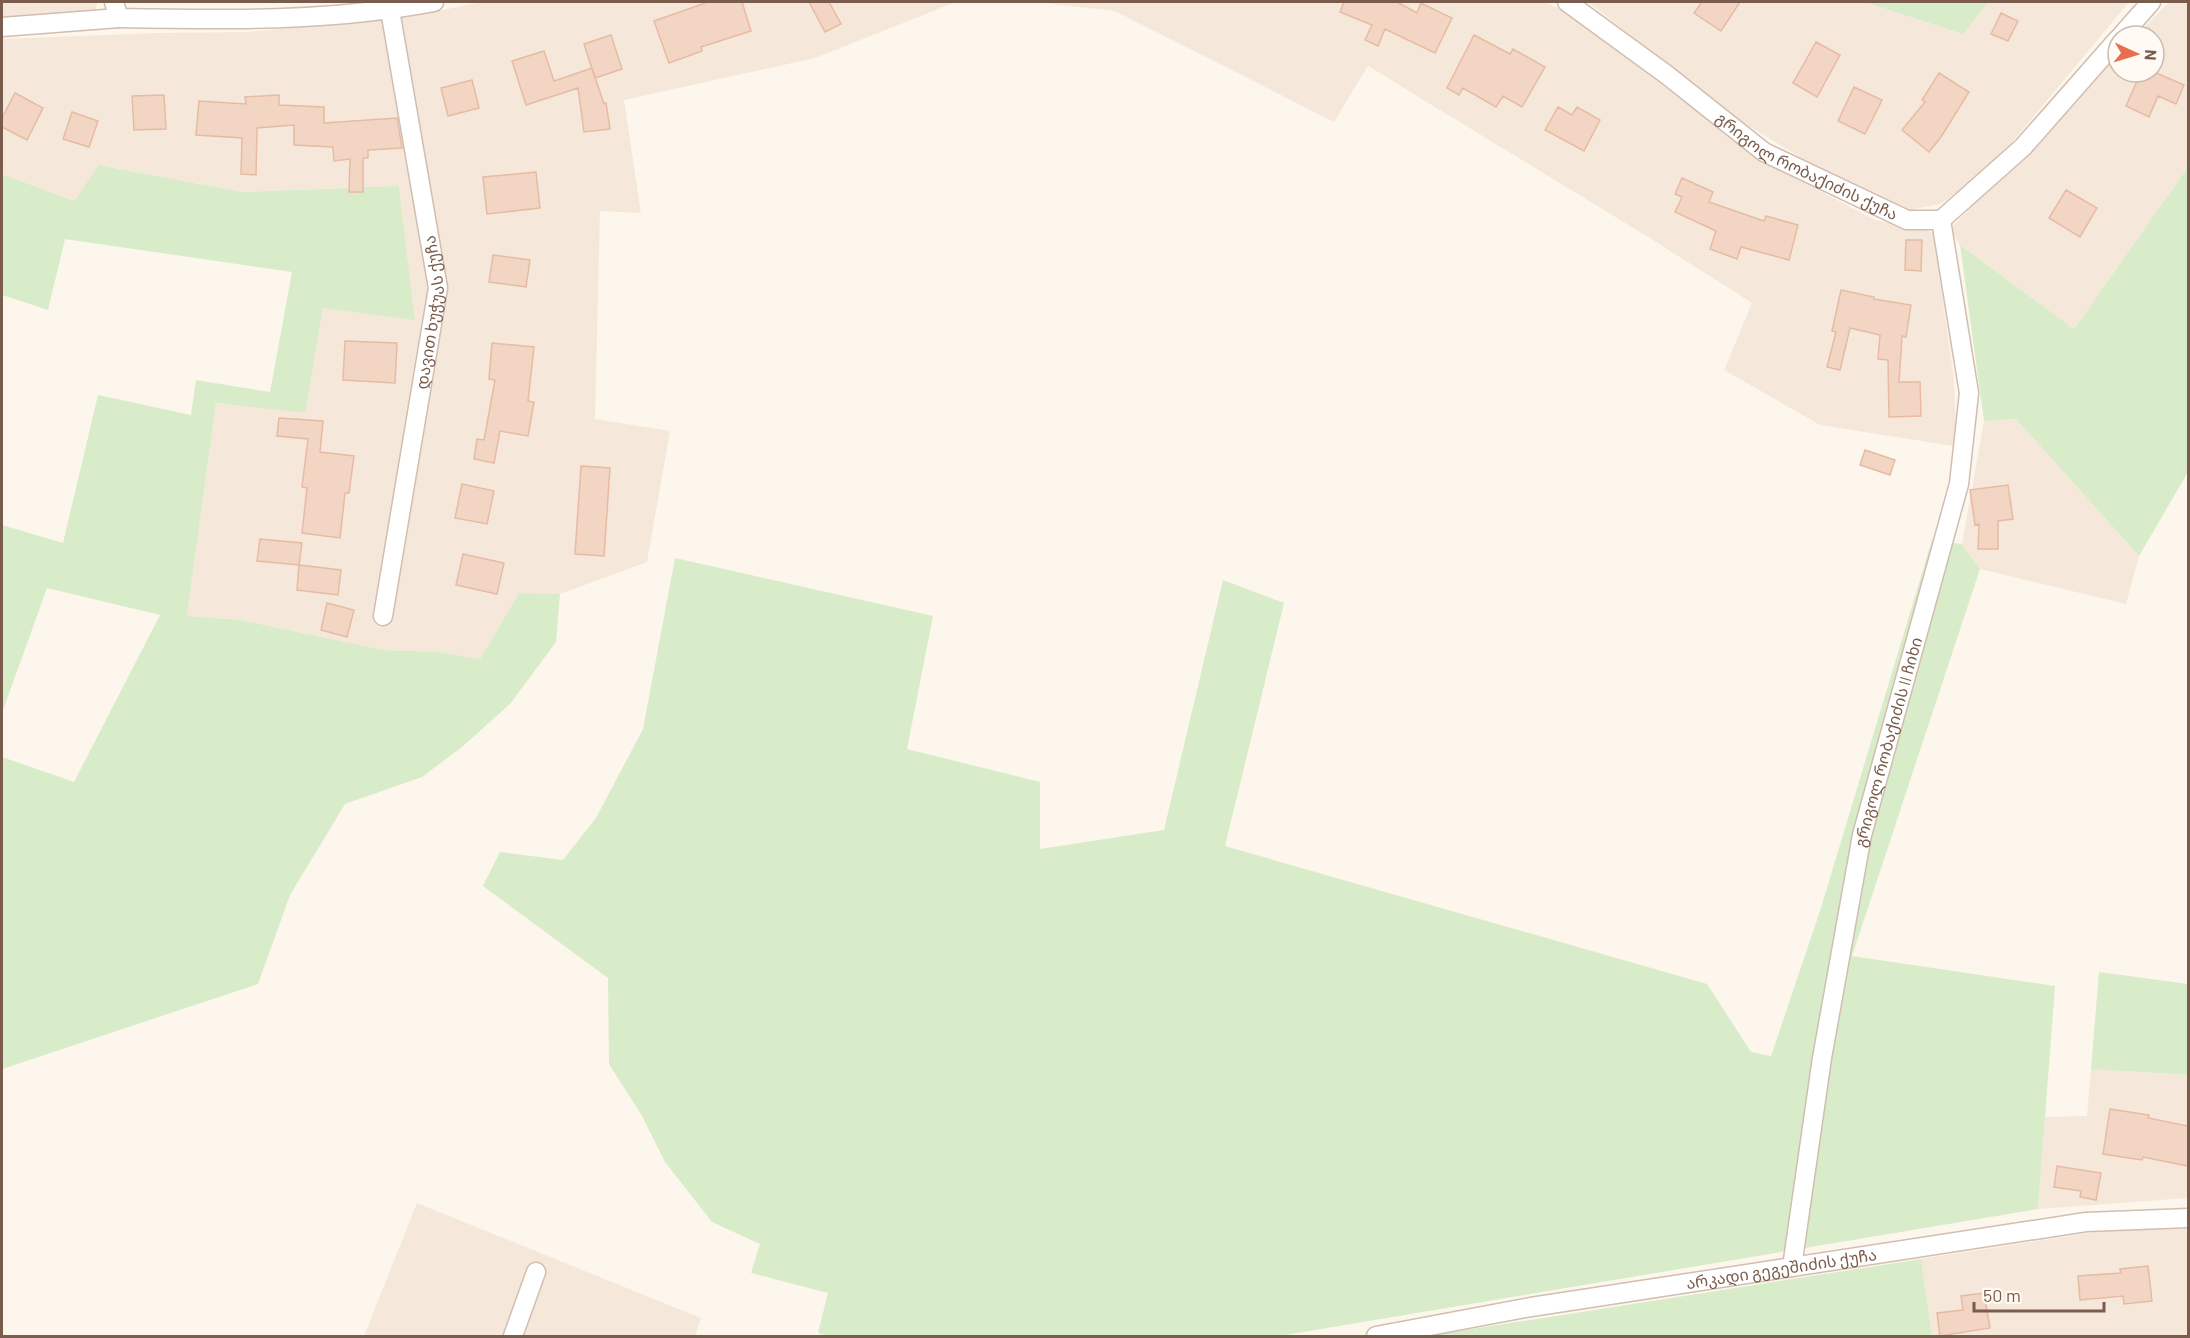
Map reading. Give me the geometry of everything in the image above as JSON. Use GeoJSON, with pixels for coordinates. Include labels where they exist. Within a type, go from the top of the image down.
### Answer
{"type":"FeatureCollection","features":[{"type":"Feature","properties":{"kind":"street"},"geometry":{"type":"LineString","coordinates":[[2,27],[116,10],[255,20],[390,10],[434,2]]}},
{"type":"Feature","properties":{"kind":"street","name":"გრიგოლ რობაქიძის ქუჩა"},"geometry":{"type":"LineString","coordinates":[[1567,2],[1668,75],[1764,152],[1907,220],[1941,220]]}},
{"type":"Feature","properties":{"kind":"street"},"geometry":{"type":"LineString","coordinates":[[2132,24],[2151,2]]}},
{"type":"Feature","properties":{"kind":"street","name":"დავით ხუჭუას ქუჩა"},"geometry":{"type":"LineString","coordinates":[[383,616],[438,288],[390,10]]}},
{"type":"Feature","properties":{"kind":"street"},"geometry":{"type":"LineString","coordinates":[[1941,220],[2024,147],[2106,53]]}},
{"type":"Feature","properties":{"kind":"street","name":"გრიგოლ რობაქიძის II ჩიხი"},"geometry":{"type":"LineString","coordinates":[[1792,1267],[1822,1058],[1862,835],[1959,484],[1969,393],[1941,220]]}},
{"type":"Feature","properties":{"kind":"street","name":"არკადი გეგეშიძის ქუჩა"},"geometry":{"type":"LineString","coordinates":[[1376,1336],[1531,1307],[2086,1222],[2188,1218]]}},
{"type":"Feature","properties":{"kind":"street"},"geometry":{"type":"LineString","coordinates":[[513,1336],[536,1272]]}},
{"type":"Feature","properties":{"kind":"shaded area"},"geometry":{"type":"Polygon","coordinates":[[[2,2],[97,2],[96,12],[2,18],[2,2]]]}},
{"type":"Feature","properties":{"kind":"shaded area"},"geometry":{"type":"Polygon","coordinates":[[[481,2],[956,2],[815,58],[624,100],[641,213],[600,211],[595,419],[670,431],[647,562],[560,594],[519,593],[480,659],[439,652],[384,650],[241,620],[187,616],[216,403],[304,413],[323,308],[415,319],[399,186],[242,192],[100,165],[74,201],[2,174],[2,39],[247,32],[409,17],[481,2]]]}},
{"type":"Feature","properties":{"kind":"shaded area"},"geometry":{"type":"Polygon","coordinates":[[[1036,2],[1543,2],[1561,9],[1763,161],[1875,220],[1933,232],[1953,372],[1956,420],[1953,446],[1820,425],[1724,370],[1752,303],[1368,66],[1334,122],[1115,11],[1036,2]]]}},
{"type":"Feature","properties":{"kind":"shaded area"},"geometry":{"type":"Polygon","coordinates":[[[1588,2],[1864,2],[1963,34],[1989,2],[2129,2],[2111,24],[2106,24],[2106,30],[1989,170],[1940,204],[1904,211],[1818,168],[1734,117],[1588,2]]]}},
{"type":"Feature","properties":{"kind":"shaded area"},"geometry":{"type":"Polygon","coordinates":[[[2169,2],[2188,2],[2188,167],[2074,329],[1960,245],[1950,229],[2106,67],[2106,84],[2166,84],[2166,24],[2148,24],[2169,2]]]}},
{"type":"Feature","properties":{"kind":"shaded area"},"geometry":{"type":"Polygon","coordinates":[[[2016,419],[2139,556],[2126,604],[1980,569],[1962,544],[1984,421],[2016,419]]]}},
{"type":"Feature","properties":{"kind":"shaded area"},"geometry":{"type":"Polygon","coordinates":[[[2091,1069],[2188,1075],[2188,1198],[2038,1209],[2045,1117],[2087,1116],[2091,1069]]]}},
{"type":"Feature","properties":{"kind":"shaded area"},"geometry":{"type":"Polygon","coordinates":[[[417,1203],[701,1318],[695,1336],[364,1336],[417,1203]]]}},
{"type":"Feature","properties":{"kind":"shaded area"},"geometry":{"type":"Polygon","coordinates":[[[2188,1229],[2188,1336],[1932,1336],[1921,1259],[2109,1230],[2188,1229]]]}},
{"type":"Feature","properties":{"kind":"green space"},"geometry":{"type":"Polygon","coordinates":[[[1864,2],[1989,2],[1963,34],[1864,2]]]}},
{"type":"Feature","properties":{"kind":"green space"},"geometry":{"type":"Polygon","coordinates":[[[99,165],[242,192],[399,186],[415,320],[323,308],[305,413],[216,403],[187,616],[241,620],[384,650],[439,652],[480,659],[519,593],[560,594],[556,642],[510,704],[462,747],[422,777],[345,804],[290,895],[258,984],[2,1069],[2,757],[74,782],[160,615],[47,588],[2,713],[2,525],[63,543],[98,395],[191,415],[196,380],[270,392],[292,272],[65,239],[48,310],[2,295],[2,174],[74,201],[99,165]]]}},
{"type":"Feature","properties":{"kind":"green space"},"geometry":{"type":"Polygon","coordinates":[[[2188,167],[2188,472],[2139,556],[2016,419],[1984,421],[1960,245],[2074,329],[2188,167]]]}},
{"type":"Feature","properties":{"kind":"green space"},"geometry":{"type":"Polygon","coordinates":[[[1932,540],[1962,544],[1980,569],[1852,956],[2055,986],[2038,1209],[1279,1336],[828,1336],[818,1333],[828,1293],[751,1273],[760,1244],[712,1222],[665,1162],[642,1116],[609,1064],[608,978],[483,886],[500,852],[563,860],[596,818],[643,729],[675,558],[933,616],[907,749],[1040,782],[1040,849],[1164,830],[1223,580],[1284,603],[1225,846],[1707,984],[1751,1052],[1771,1056],[1820,911],[1932,540]]]}},
{"type":"Feature","properties":{"kind":"green space"},"geometry":{"type":"Polygon","coordinates":[[[2099,972],[2188,984],[2188,1075],[2091,1069],[2099,972]]]}},
{"type":"Feature","properties":{"kind":"green space"},"geometry":{"type":"Polygon","coordinates":[[[1921,1259],[1932,1336],[1427,1336],[1921,1259]]]}},
{"type":"Feature","properties":{"kind":"building"},"geometry":{"type":"Polygon","coordinates":[[[708,2],[742,2],[751,31],[701,47],[702,51],[669,63],[654,21],[708,2]]]}},
{"type":"Feature","properties":{"kind":"building"},"geometry":{"type":"Polygon","coordinates":[[[809,2],[829,2],[841,24],[825,32],[809,2]]]}},
{"type":"Feature","properties":{"kind":"building"},"geometry":{"type":"Polygon","coordinates":[[[1344,2],[1397,2],[1417,13],[1421,3],[1452,18],[1435,53],[1385,29],[1378,46],[1365,40],[1372,25],[1340,12],[1344,2]]]}},
{"type":"Feature","properties":{"kind":"building"},"geometry":{"type":"Polygon","coordinates":[[[1702,2],[1740,2],[1721,31],[1694,13],[1702,2]]]}},
{"type":"Feature","properties":{"kind":"building"},"geometry":{"type":"Polygon","coordinates":[[[2001,13],[2018,21],[2008,41],[1991,34],[2001,13]]]}},
{"type":"Feature","properties":{"kind":"building"},"geometry":{"type":"Polygon","coordinates":[[[611,35],[622,69],[595,78],[584,44],[611,35]]]}},
{"type":"Feature","properties":{"kind":"building"},"geometry":{"type":"Polygon","coordinates":[[[1474,35],[1510,54],[1513,49],[1545,67],[1522,107],[1503,96],[1496,107],[1463,88],[1459,95],[1447,88],[1474,35]]]}},
{"type":"Feature","properties":{"kind":"building"},"geometry":{"type":"Polygon","coordinates":[[[1816,42],[1840,55],[1817,97],[1793,83],[1816,42]]]}},
{"type":"Feature","properties":{"kind":"building"},"geometry":{"type":"Polygon","coordinates":[[[544,51],[554,81],[592,68],[604,104],[606,103],[610,129],[584,132],[578,88],[526,105],[512,61],[544,51]]]}},
{"type":"Feature","properties":{"kind":"building"},"geometry":{"type":"Polygon","coordinates":[[[1939,73],[1969,92],[1929,152],[1902,130],[1925,102],[1922,100],[1939,73]]]}},
{"type":"Feature","properties":{"kind":"building"},"geometry":{"type":"Polygon","coordinates":[[[2166,77],[2184,85],[2176,104],[2158,96],[2149,117],[2126,106],[2136,84],[2166,84],[2166,77]]]}},
{"type":"Feature","properties":{"kind":"building"},"geometry":{"type":"Polygon","coordinates":[[[472,80],[479,108],[448,116],[441,88],[472,80]]]}},
{"type":"Feature","properties":{"kind":"building"},"geometry":{"type":"Polygon","coordinates":[[[1854,87],[1882,100],[1865,134],[1838,121],[1854,87]]]}},
{"type":"Feature","properties":{"kind":"building"},"geometry":{"type":"Polygon","coordinates":[[[15,93],[43,108],[27,140],[2,127],[2,118],[15,93]]]}},
{"type":"Feature","properties":{"kind":"building"},"geometry":{"type":"Polygon","coordinates":[[[164,95],[166,129],[134,130],[132,96],[164,95]]]}},
{"type":"Feature","properties":{"kind":"building"},"geometry":{"type":"Polygon","coordinates":[[[279,95],[279,105],[324,107],[324,123],[397,118],[402,148],[368,150],[368,158],[363,158],[363,192],[349,192],[350,159],[334,161],[333,147],[294,145],[294,125],[257,128],[256,175],[241,174],[242,138],[196,135],[199,101],[246,104],[245,97],[279,95]]]}},
{"type":"Feature","properties":{"kind":"building"},"geometry":{"type":"Polygon","coordinates":[[[1558,107],[1572,115],[1577,107],[1600,120],[1584,151],[1545,130],[1558,107]]]}},
{"type":"Feature","properties":{"kind":"building"},"geometry":{"type":"Polygon","coordinates":[[[72,112],[98,121],[89,147],[63,139],[72,112]]]}},
{"type":"Feature","properties":{"kind":"building"},"geometry":{"type":"Polygon","coordinates":[[[536,172],[540,208],[487,214],[483,177],[536,172]]]}},
{"type":"Feature","properties":{"kind":"building"},"geometry":{"type":"Polygon","coordinates":[[[1682,178],[1713,192],[1709,202],[1764,221],[1766,216],[1798,225],[1789,260],[1741,247],[1737,259],[1710,249],[1716,231],[1675,212],[1682,197],[1675,194],[1682,178]]]}},
{"type":"Feature","properties":{"kind":"building"},"geometry":{"type":"Polygon","coordinates":[[[2066,190],[2097,208],[2080,237],[2049,218],[2066,190]]]}},
{"type":"Feature","properties":{"kind":"building"},"geometry":{"type":"Polygon","coordinates":[[[1906,240],[1922,240],[1921,271],[1905,270],[1906,240]]]}},
{"type":"Feature","properties":{"kind":"building"},"geometry":{"type":"Polygon","coordinates":[[[493,255],[530,260],[526,287],[489,282],[493,255]]]}},
{"type":"Feature","properties":{"kind":"building"},"geometry":{"type":"Polygon","coordinates":[[[1841,290],[1874,297],[1874,299],[1911,305],[1906,337],[1902,336],[1899,382],[1920,382],[1921,416],[1889,417],[1888,360],[1878,359],[1880,335],[1850,328],[1840,370],[1827,367],[1836,332],[1832,331],[1841,290]]]}},
{"type":"Feature","properties":{"kind":"building"},"geometry":{"type":"Polygon","coordinates":[[[345,341],[397,343],[395,383],[343,380],[345,341]]]}},
{"type":"Feature","properties":{"kind":"building"},"geometry":{"type":"Polygon","coordinates":[[[492,343],[534,347],[528,401],[534,402],[528,436],[500,431],[494,463],[474,459],[477,439],[484,440],[495,380],[489,379],[492,343]]]}},
{"type":"Feature","properties":{"kind":"building"},"geometry":{"type":"Polygon","coordinates":[[[279,418],[323,421],[320,452],[354,456],[349,493],[345,493],[340,538],[302,533],[307,488],[302,487],[308,439],[277,436],[279,418]]]}},
{"type":"Feature","properties":{"kind":"building"},"geometry":{"type":"Polygon","coordinates":[[[1865,450],[1895,460],[1890,475],[1860,465],[1865,450]]]}},
{"type":"Feature","properties":{"kind":"building"},"geometry":{"type":"Polygon","coordinates":[[[581,466],[610,468],[604,556],[575,554],[581,466]]]}},
{"type":"Feature","properties":{"kind":"building"},"geometry":{"type":"Polygon","coordinates":[[[462,484],[494,491],[487,524],[455,518],[462,484]]]}},
{"type":"Feature","properties":{"kind":"building"},"geometry":{"type":"Polygon","coordinates":[[[2008,485],[2013,519],[1998,521],[1998,549],[1978,549],[1979,524],[1975,525],[1970,490],[2008,485]]]}},
{"type":"Feature","properties":{"kind":"building"},"geometry":{"type":"Polygon","coordinates":[[[260,539],[302,543],[299,565],[257,561],[260,539]]]}},
{"type":"Feature","properties":{"kind":"building"},"geometry":{"type":"Polygon","coordinates":[[[463,554],[504,563],[497,594],[456,585],[463,554]]]}},
{"type":"Feature","properties":{"kind":"building"},"geometry":{"type":"Polygon","coordinates":[[[299,565],[341,570],[338,595],[297,590],[299,565]]]}},
{"type":"Feature","properties":{"kind":"building"},"geometry":{"type":"Polygon","coordinates":[[[327,603],[354,610],[347,637],[321,630],[327,603]]]}},
{"type":"Feature","properties":{"kind":"building"},"geometry":{"type":"Polygon","coordinates":[[[2110,1109],[2149,1115],[2148,1118],[2188,1126],[2188,1166],[2143,1157],[2142,1160],[2103,1154],[2110,1109]]]}},
{"type":"Feature","properties":{"kind":"building"},"geometry":{"type":"Polygon","coordinates":[[[2057,1166],[2101,1173],[2096,1200],[2080,1197],[2081,1191],[2054,1187],[2057,1166]]]}},
{"type":"Feature","properties":{"kind":"building"},"geometry":{"type":"Polygon","coordinates":[[[2148,1266],[2152,1301],[2124,1304],[2123,1296],[2080,1300],[2078,1276],[2121,1273],[2120,1269],[2148,1266]]]}},
{"type":"Feature","properties":{"kind":"building"},"geometry":{"type":"Polygon","coordinates":[[[1984,1293],[1990,1328],[1940,1336],[1937,1313],[1963,1310],[1961,1296],[1984,1293]]]}}]}
